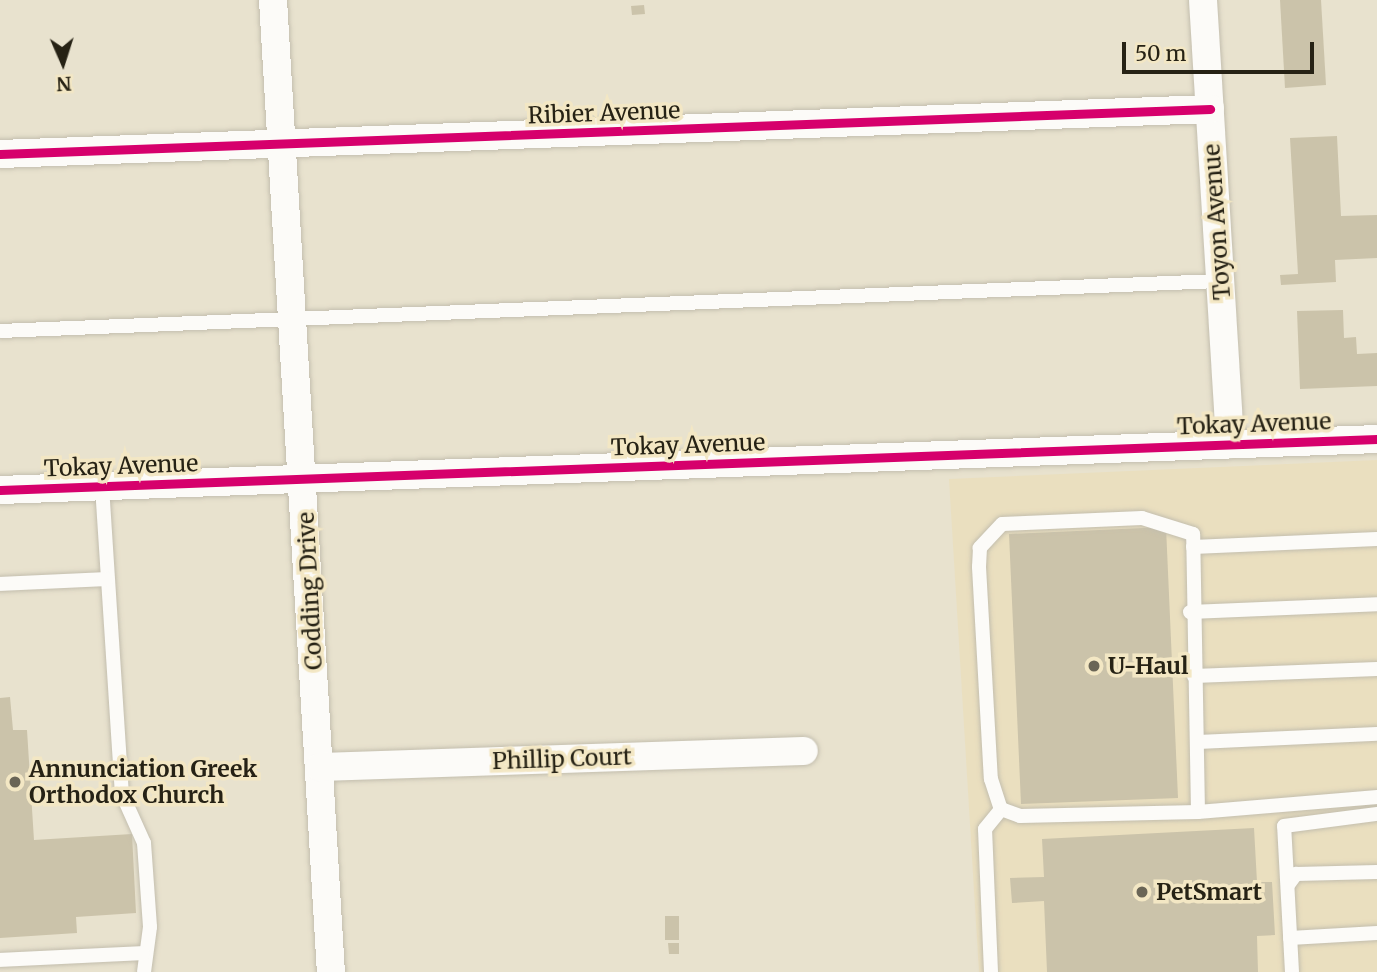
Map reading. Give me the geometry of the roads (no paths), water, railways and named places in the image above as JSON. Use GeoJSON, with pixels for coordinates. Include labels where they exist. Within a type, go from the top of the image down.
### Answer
{"type":"FeatureCollection","features":[{"type":"Feature","properties":{"kind":"street","name":"Codding Drive"},"geometry":{"type":"LineString","coordinates":[[273,0],[304,479],[331,972]]}},
{"type":"Feature","properties":{"kind":"street","name":"Toyon Avenue"},"geometry":{"type":"LineString","coordinates":[[1203,0],[1230,444]]}},
{"type":"Feature","properties":{"kind":"street","name":"Ribier Avenue"},"geometry":{"type":"LineString","coordinates":[[0,154],[1210,109]]}},
{"type":"Feature","properties":{"kind":"street","name":"Tokay Avenue"},"geometry":{"type":"LineString","coordinates":[[0,490],[1377,439]]}},
{"type":"Feature","properties":{"kind":"street","name":"Phillip Court"},"geometry":{"type":"LineString","coordinates":[[320,767],[804,751]]}},
{"type":"Feature","properties":{"kind":"lane"},"geometry":{"type":"LineString","coordinates":[[0,331],[1220,281]]}},
{"type":"Feature","properties":{"kind":"lane"},"geometry":{"type":"LineString","coordinates":[[102,486],[122,794],[144,843],[150,928],[143,953],[144,972]]}},
{"type":"Feature","properties":{"kind":"lane"},"geometry":{"type":"LineString","coordinates":[[1001,809],[991,779],[980,548],[1002,524],[1142,518],[1193,534],[1190,612],[1198,742],[1198,812]]}},
{"type":"Feature","properties":{"kind":"lane"},"geometry":{"type":"LineString","coordinates":[[1193,547],[1377,539]]}},
{"type":"Feature","properties":{"kind":"lane"},"geometry":{"type":"LineString","coordinates":[[0,584],[106,579]]}},
{"type":"Feature","properties":{"kind":"lane"},"geometry":{"type":"LineString","coordinates":[[1190,612],[1377,604]]}},
{"type":"Feature","properties":{"kind":"lane"},"geometry":{"type":"LineString","coordinates":[[1194,676],[1377,669]]}},
{"type":"Feature","properties":{"kind":"lane"},"geometry":{"type":"LineString","coordinates":[[1198,742],[1377,734]]}},
{"type":"Feature","properties":{"kind":"lane"},"geometry":{"type":"LineString","coordinates":[[1001,809],[1020,816],[1198,812],[1377,797]]}},
{"type":"Feature","properties":{"kind":"lane"},"geometry":{"type":"LineString","coordinates":[[991,972],[985,829],[1001,809]]}},
{"type":"Feature","properties":{"kind":"lane"},"geometry":{"type":"LineString","coordinates":[[1292,972],[1287,821],[1377,814]]}},
{"type":"Feature","properties":{"kind":"lane"},"geometry":{"type":"LineString","coordinates":[[1288,885],[1296,874],[1377,872]]}},
{"type":"Feature","properties":{"kind":"lane"},"geometry":{"type":"LineString","coordinates":[[1290,938],[1377,933]]}},
{"type":"Feature","properties":{"kind":"lane"},"geometry":{"type":"LineString","coordinates":[[0,960],[143,953]]}},
{"type":"Feature","properties":{"kind":"place","name":"U-Haul"},"geometry":{"type":"Point","coordinates":[1094,666]}},
{"type":"Feature","properties":{"kind":"place","name":"Annunciation Greek Orthodox Church"},"geometry":{"type":"Point","coordinates":[15,782]}},
{"type":"Feature","properties":{"kind":"place","name":"PetSmart"},"geometry":{"type":"Point","coordinates":[1142,892]}}]}
